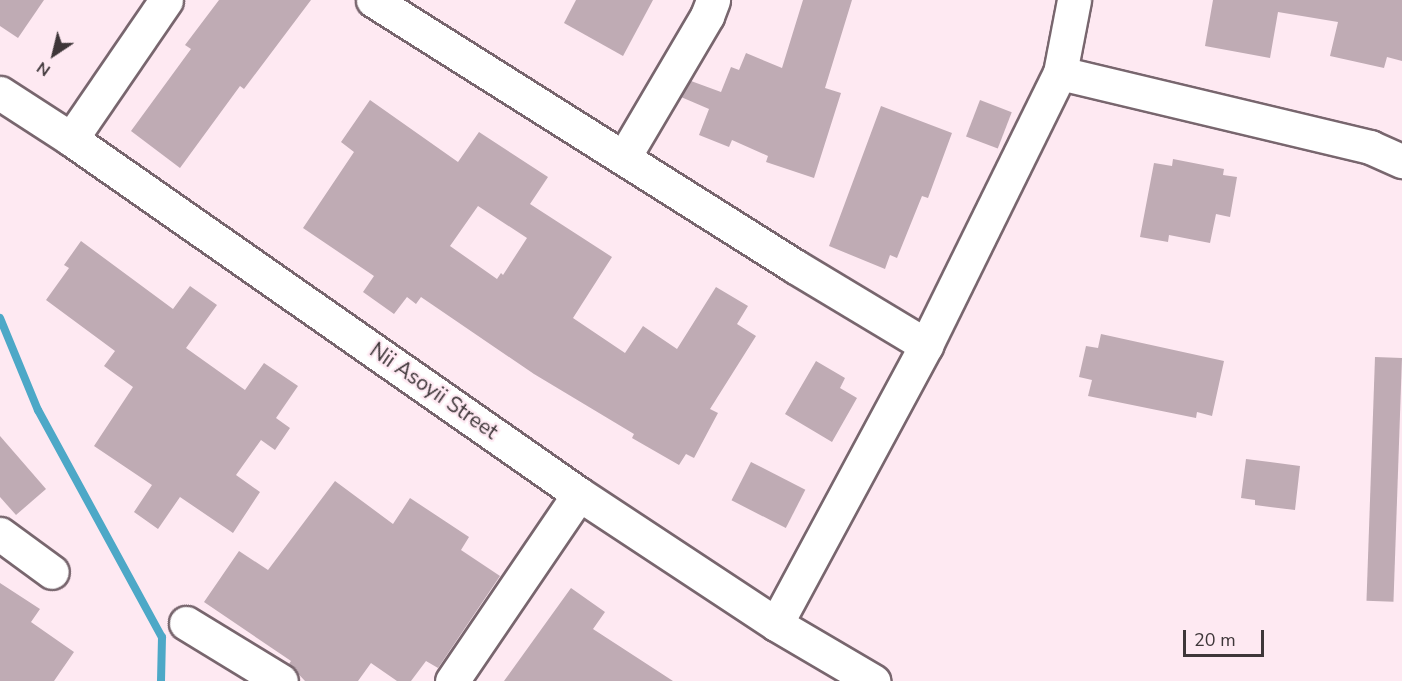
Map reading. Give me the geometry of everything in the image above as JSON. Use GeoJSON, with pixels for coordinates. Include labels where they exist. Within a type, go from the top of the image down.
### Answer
{"type":"FeatureCollection","features":[{"type":"Feature","properties":{"kind":"street"},"geometry":{"type":"LineString","coordinates":[[71,139],[166,0]]}},
{"type":"Feature","properties":{"kind":"street"},"geometry":{"type":"LineString","coordinates":[[372,0],[796,267],[926,345]]}},
{"type":"Feature","properties":{"kind":"street"},"geometry":{"type":"LineString","coordinates":[[624,157],[707,15],[713,0]]}},
{"type":"Feature","properties":{"kind":"street"},"geometry":{"type":"LineString","coordinates":[[776,624],[926,345],[1060,73],[1074,0]]}},
{"type":"Feature","properties":{"kind":"street"},"geometry":{"type":"LineString","coordinates":[[1060,73],[1370,147],[1402,161]]}},
{"type":"Feature","properties":{"kind":"street","name":"Nii Asoyii Street"},"geometry":{"type":"LineString","coordinates":[[0,93],[71,139],[579,494],[776,624],[873,681]]}},
{"type":"Feature","properties":{"kind":"street"},"geometry":{"type":"LineString","coordinates":[[452,681],[579,494]]}},
{"type":"Feature","properties":{"kind":"street"},"geometry":{"type":"LineString","coordinates":[[0,534],[52,572]]}},
{"type":"Feature","properties":{"kind":"street"},"geometry":{"type":"LineString","coordinates":[[186,623],[281,681]]}},
{"type":"Feature","properties":{"kind":"building"},"geometry":{"type":"Polygon","coordinates":[[[0,0],[44,0],[18,38],[0,26],[0,0]]]}},
{"type":"Feature","properties":{"kind":"building"},"geometry":{"type":"Polygon","coordinates":[[[219,0],[311,0],[244,89],[240,86],[180,168],[131,131],[191,49],[185,45],[219,0]]]}},
{"type":"Feature","properties":{"kind":"building"},"geometry":{"type":"Polygon","coordinates":[[[576,0],[653,0],[623,56],[564,23],[576,0]]]}},
{"type":"Feature","properties":{"kind":"building"},"geometry":{"type":"Polygon","coordinates":[[[803,0],[852,0],[825,88],[841,93],[814,178],[766,162],[768,156],[732,140],[729,147],[699,135],[709,109],[681,97],[691,81],[721,92],[731,67],[739,70],[746,53],[782,68],[803,0]]]}},
{"type":"Feature","properties":{"kind":"building"},"geometry":{"type":"Polygon","coordinates":[[[1213,0],[1402,0],[1402,61],[1387,57],[1384,68],[1330,56],[1338,22],[1278,12],[1270,58],[1205,46],[1213,0]]]}},
{"type":"Feature","properties":{"kind":"building"},"geometry":{"type":"Polygon","coordinates":[[[370,100],[458,162],[479,132],[548,177],[530,204],[612,257],[573,318],[625,353],[643,326],[677,349],[716,287],[748,306],[737,324],[756,336],[710,409],[718,413],[694,458],[686,454],[679,465],[632,438],[634,434],[534,374],[421,297],[416,304],[407,297],[394,314],[363,292],[374,276],[303,228],[354,152],[341,142],[370,100]],[[478,206],[450,246],[497,279],[501,273],[503,275],[527,238],[478,206]]]}},
{"type":"Feature","properties":{"kind":"building"},"geometry":{"type":"Polygon","coordinates":[[[980,100],[1012,112],[998,149],[966,136],[980,100]]]}},
{"type":"Feature","properties":{"kind":"building"},"geometry":{"type":"Polygon","coordinates":[[[881,106],[952,133],[928,198],[922,196],[897,258],[890,255],[885,269],[829,246],[881,106]]]}},
{"type":"Feature","properties":{"kind":"building"},"geometry":{"type":"Polygon","coordinates":[[[1173,159],[1224,169],[1223,175],[1237,177],[1230,217],[1216,214],[1210,243],[1169,235],[1168,242],[1140,237],[1154,163],[1172,166],[1173,159]]]}},
{"type":"Feature","properties":{"kind":"building"},"geometry":{"type":"Polygon","coordinates":[[[81,241],[173,309],[190,286],[217,305],[186,348],[245,390],[264,363],[298,386],[276,418],[290,428],[275,450],[261,440],[236,475],[260,492],[233,533],[180,497],[158,529],[134,512],[152,485],[94,446],[133,387],[104,366],[115,351],[46,300],[69,268],[64,265],[81,241]]]}},
{"type":"Feature","properties":{"kind":"building"},"geometry":{"type":"Polygon","coordinates":[[[1101,334],[1224,361],[1212,416],[1197,412],[1196,418],[1088,396],[1092,380],[1079,377],[1086,346],[1098,348],[1101,334]]]}},
{"type":"Feature","properties":{"kind":"building"},"geometry":{"type":"Polygon","coordinates":[[[1375,357],[1402,358],[1393,602],[1366,601],[1375,357]]]}},
{"type":"Feature","properties":{"kind":"building"},"geometry":{"type":"Polygon","coordinates":[[[816,361],[845,378],[840,388],[857,398],[832,442],[785,414],[816,361]]]}},
{"type":"Feature","properties":{"kind":"building"},"geometry":{"type":"Polygon","coordinates":[[[0,436],[46,489],[16,515],[0,497],[0,436]]]}},
{"type":"Feature","properties":{"kind":"building"},"geometry":{"type":"Polygon","coordinates":[[[1246,459],[1300,466],[1295,510],[1255,505],[1255,500],[1241,498],[1246,459]]]}},
{"type":"Feature","properties":{"kind":"building"},"geometry":{"type":"Polygon","coordinates":[[[751,462],[805,490],[786,528],[731,500],[751,462]]]}},
{"type":"Feature","properties":{"kind":"building"},"geometry":{"type":"Polygon","coordinates":[[[335,481],[393,524],[410,498],[469,537],[461,550],[500,576],[438,668],[426,661],[411,681],[397,681],[371,663],[358,681],[305,681],[289,664],[291,661],[204,602],[239,551],[268,570],[335,481]]]}},
{"type":"Feature","properties":{"kind":"building"},"geometry":{"type":"Polygon","coordinates":[[[0,583],[40,609],[31,622],[74,652],[54,681],[0,681],[0,583]]]}},
{"type":"Feature","properties":{"kind":"building"},"geometry":{"type":"Polygon","coordinates":[[[571,588],[605,612],[593,629],[673,681],[504,681],[571,588]]]}},
{"type":"Feature","properties":{"kind":"waterway"},"geometry":{"type":"LineString","coordinates":[[0,318],[38,410],[162,637],[161,681]]}}]}
